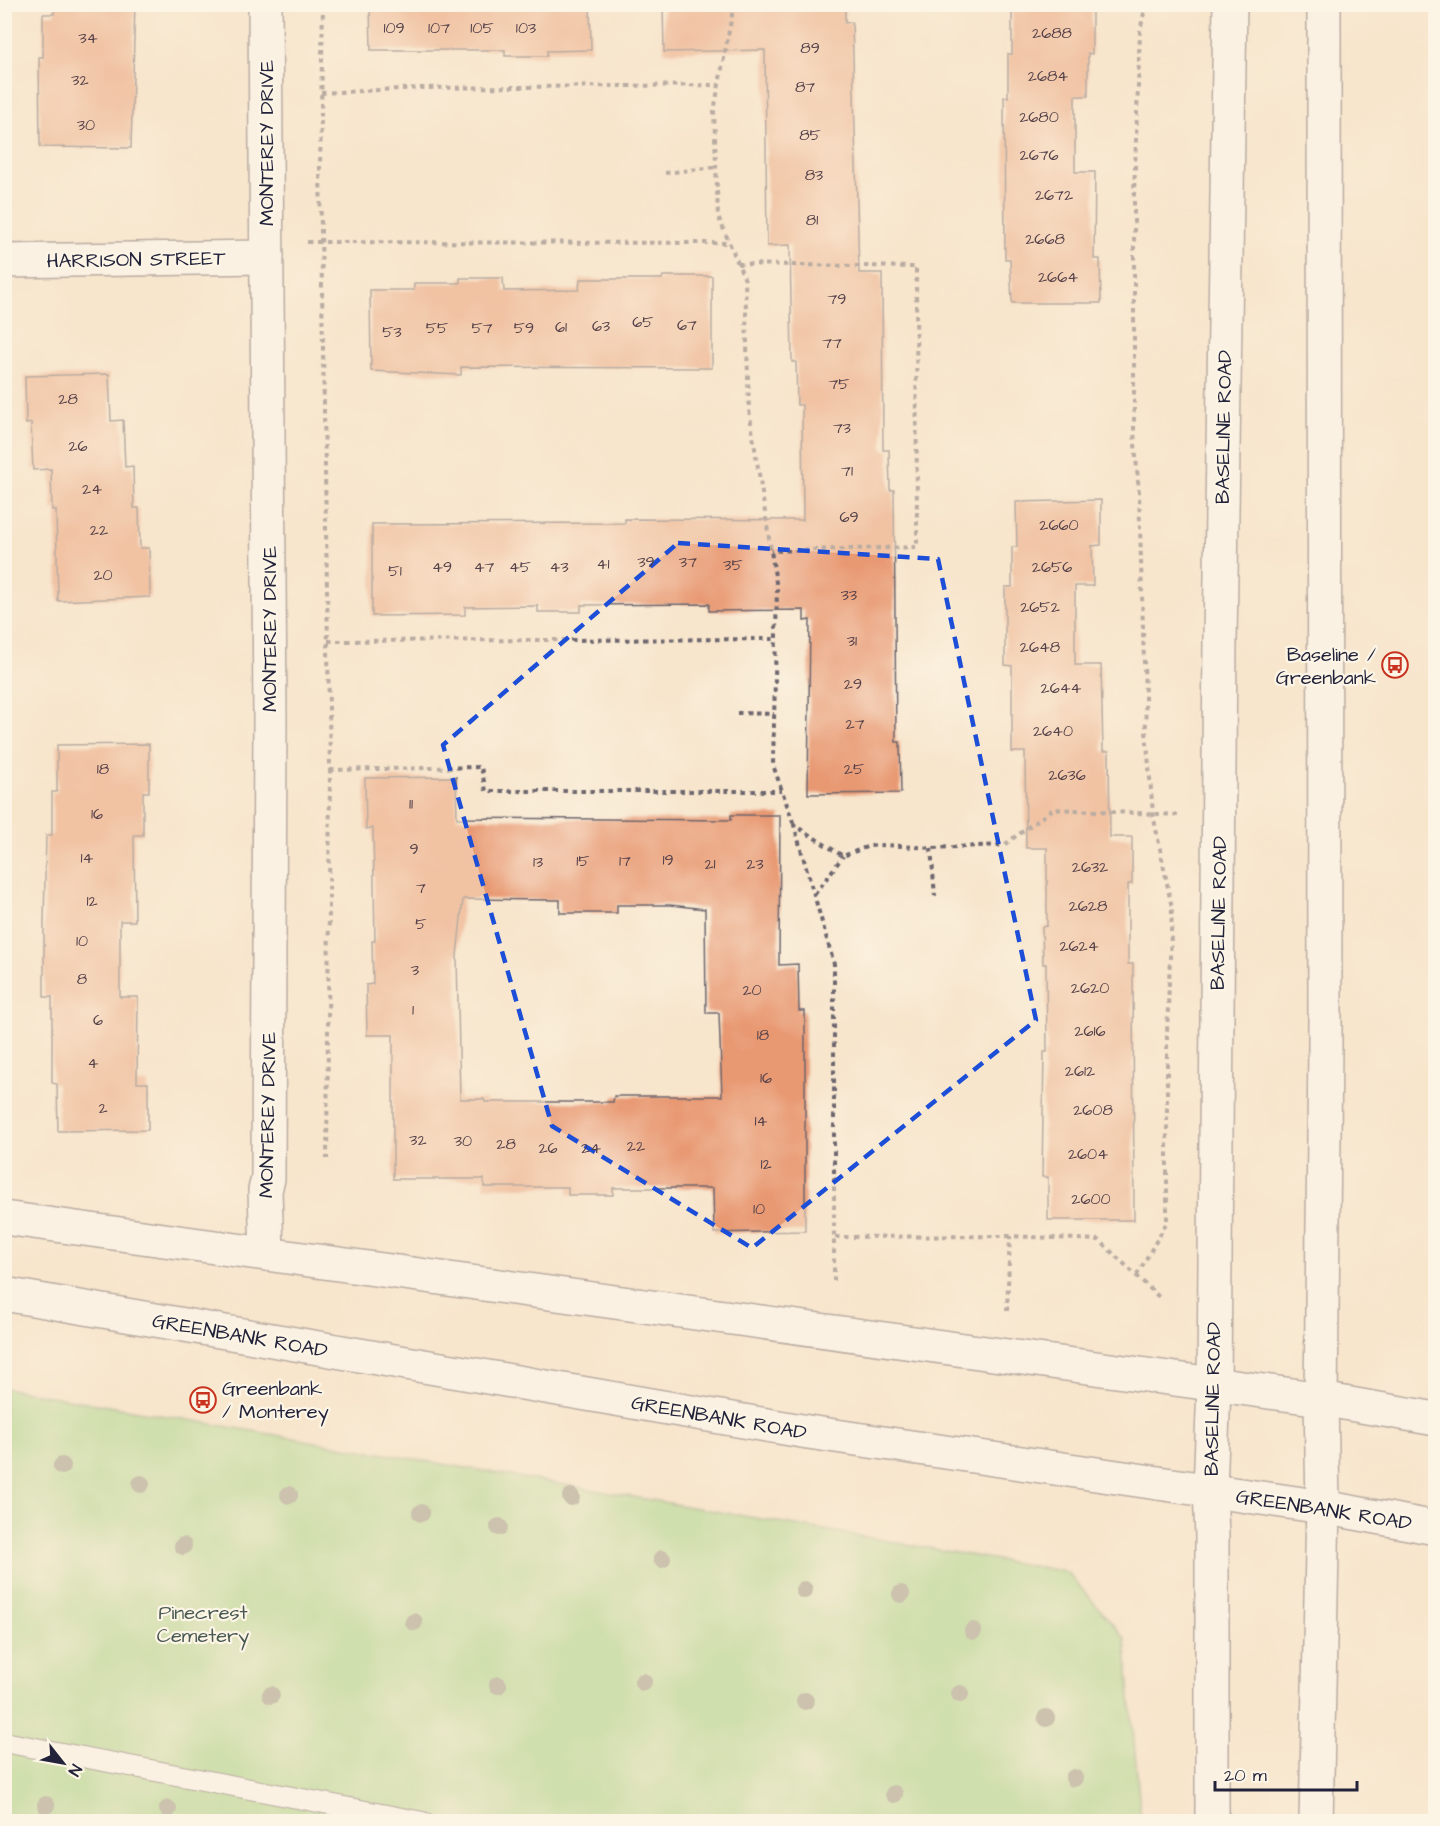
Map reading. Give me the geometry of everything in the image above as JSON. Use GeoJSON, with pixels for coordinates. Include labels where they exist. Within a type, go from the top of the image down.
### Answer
{"type":"FeatureCollection","features":[{"type":"Feature","properties":{"kind":"main road","name":"MONTEREY DRIVE"},"geometry":{"type":"LineString","coordinates":[[265,4],[270,720],[268,1179],[265,1190],[267,1254]]}},
{"type":"Feature","properties":{"kind":"main road","name":"BASELINE ROAD"},"geometry":{"type":"LineString","coordinates":[[1212,1821],[1210,1490],[1214,1386],[1220,640],[1230,4]]}},
{"type":"Feature","properties":{"kind":"main road"},"geometry":{"type":"LineString","coordinates":[[1316,1821],[1323,1507],[1321,1399],[1325,1047],[1324,4]]}},
{"type":"Feature","properties":{"kind":"main road","name":"HARRISON STREET"},"geometry":{"type":"LineString","coordinates":[[4,261],[267,249]]}},
{"type":"Feature","properties":{"kind":"main road"},"geometry":{"type":"LineString","coordinates":[[4,1218],[1321,1399],[1436,1419]]}},
{"type":"Feature","properties":{"kind":"main road","name":"GREENBANK ROAD"},"geometry":{"type":"LineString","coordinates":[[4,1294],[808,1432],[1323,1507],[1436,1528]]}},
{"type":"Feature","properties":{"kind":"lane"},"geometry":{"type":"LineString","coordinates":[[4,1742],[423,1821]]}},
{"type":"Feature","properties":{"kind":"path"},"geometry":{"type":"LineString","coordinates":[[322,4],[321,243],[330,770],[327,1160]]}},
{"type":"Feature","properties":{"kind":"path"},"geometry":{"type":"LineString","coordinates":[[734,4],[714,111],[718,216],[745,280],[749,410],[777,589],[773,765],[794,825],[834,964],[834,1281]]}},
{"type":"Feature","properties":{"kind":"path"},"geometry":{"type":"LineString","coordinates":[[1137,1275],[1167,1222],[1167,1033],[1172,908],[1153,814],[1146,731],[1139,493],[1134,432],[1134,194],[1140,30],[1146,4]]}},
{"type":"Feature","properties":{"kind":"path"},"geometry":{"type":"LineString","coordinates":[[321,93],[420,88],[719,85]]}},
{"type":"Feature","properties":{"kind":"path"},"geometry":{"type":"LineString","coordinates":[[665,173],[716,167]]}},
{"type":"Feature","properties":{"kind":"path"},"geometry":{"type":"LineString","coordinates":[[267,249],[321,243],[729,243]]}},
{"type":"Feature","properties":{"kind":"path"},"geometry":{"type":"LineString","coordinates":[[738,264],[916,267],[916,547],[771,551]]}},
{"type":"Feature","properties":{"kind":"path"},"geometry":{"type":"LineString","coordinates":[[328,641],[776,639]]}},
{"type":"Feature","properties":{"kind":"path"},"geometry":{"type":"LineString","coordinates":[[737,713],[774,714]]}},
{"type":"Feature","properties":{"kind":"path"},"geometry":{"type":"LineString","coordinates":[[330,770],[482,767],[486,791],[782,791]]}},
{"type":"Feature","properties":{"kind":"path"},"geometry":{"type":"LineString","coordinates":[[814,895],[843,856],[869,846],[931,848],[1004,845],[1053,809],[1185,816]]}},
{"type":"Feature","properties":{"kind":"path"},"geometry":{"type":"LineString","coordinates":[[794,825],[843,856]]}},
{"type":"Feature","properties":{"kind":"path"},"geometry":{"type":"LineString","coordinates":[[931,848],[935,896]]}},
{"type":"Feature","properties":{"kind":"path"},"geometry":{"type":"LineString","coordinates":[[1007,1311],[1010,1236]]}},
{"type":"Feature","properties":{"kind":"path"},"geometry":{"type":"LineString","coordinates":[[835,1237],[1010,1236],[1099,1240],[1160,1298]]}},
{"type":"Feature","properties":{"kind":"highlighted area"},"geometry":{"type":"Polygon","coordinates":[[[678,543],[938,559],[1036,1020],[752,1248],[552,1126],[443,745],[678,543]]]}},
{"type":"Feature","properties":{"kind":"green space","name":"Pinecrest Cemetery"},"geometry":{"type":"Polygon","coordinates":[[[4,1388],[1067,1572],[1125,1638],[1141,1821],[5,1821],[4,1388]]]}},
{"type":"Feature","properties":{"kind":"building"},"geometry":{"type":"Polygon","coordinates":[[[55,4],[135,4],[131,148],[40,147],[39,57],[43,57],[43,14],[54,14],[55,4]]]}},
{"type":"Feature","properties":{"kind":"building"},"geometry":{"type":"Polygon","coordinates":[[[370,4],[590,4],[591,50],[547,51],[547,56],[505,56],[505,50],[371,50],[370,4]]]}},
{"type":"Feature","properties":{"kind":"building"},"geometry":{"type":"Polygon","coordinates":[[[663,4],[845,4],[845,23],[852,22],[859,273],[882,273],[883,450],[889,450],[890,490],[894,490],[896,742],[900,742],[901,793],[808,794],[810,620],[804,621],[804,610],[709,611],[709,604],[581,605],[581,612],[538,612],[538,606],[465,607],[465,615],[372,616],[372,524],[625,523],[625,519],[803,520],[802,405],[797,405],[796,362],[792,362],[790,245],[767,246],[765,50],[664,52],[663,4]]]}},
{"type":"Feature","properties":{"kind":"building"},"geometry":{"type":"Polygon","coordinates":[[[1027,4],[1092,4],[1092,54],[1088,53],[1088,96],[1075,96],[1075,172],[1095,172],[1094,259],[1100,259],[1101,303],[1012,303],[1010,259],[1005,259],[1004,97],[1008,97],[1008,54],[1012,54],[1012,10],[1027,10],[1027,4]]]}},
{"type":"Feature","properties":{"kind":"building"},"geometry":{"type":"Polygon","coordinates":[[[663,276],[712,276],[712,368],[461,367],[461,375],[371,371],[370,290],[414,290],[414,283],[460,283],[460,278],[503,278],[504,291],[579,290],[580,279],[662,279],[663,276]]]}},
{"type":"Feature","properties":{"kind":"building"},"geometry":{"type":"Polygon","coordinates":[[[109,374],[111,421],[123,420],[125,467],[133,466],[134,508],[139,508],[140,548],[149,548],[150,597],[58,601],[56,510],[52,510],[51,469],[33,470],[31,423],[26,424],[25,376],[109,374]]]}},
{"type":"Feature","properties":{"kind":"building"},"geometry":{"type":"Polygon","coordinates":[[[1101,500],[1101,545],[1092,546],[1093,586],[1075,586],[1075,665],[1101,665],[1103,751],[1109,751],[1110,837],[1132,837],[1132,884],[1128,884],[1128,964],[1133,964],[1134,1220],[1048,1220],[1048,1177],[1042,1177],[1044,1052],[1047,1052],[1046,964],[1043,964],[1042,927],[1047,926],[1047,848],[1026,848],[1025,752],[1012,752],[1012,666],[1005,665],[1005,587],[1012,587],[1012,547],[1017,547],[1016,502],[1101,500]]]}},
{"type":"Feature","properties":{"kind":"building"},"geometry":{"type":"Polygon","coordinates":[[[149,744],[149,792],[143,792],[143,835],[134,835],[135,921],[120,921],[120,997],[138,997],[137,1083],[148,1083],[148,1130],[58,1131],[57,1084],[52,1083],[52,997],[44,997],[46,835],[52,835],[52,792],[57,792],[57,745],[149,744]]]}},
{"type":"Feature","properties":{"kind":"building"},"geometry":{"type":"Polygon","coordinates":[[[456,777],[457,818],[731,820],[731,815],[780,815],[779,965],[798,964],[799,1011],[805,1011],[805,1231],[714,1233],[713,1188],[613,1188],[613,1195],[568,1195],[568,1187],[484,1187],[484,1179],[393,1179],[393,1035],[367,1035],[366,985],[373,984],[372,941],[375,941],[373,828],[366,829],[365,778],[456,777]],[[463,899],[457,956],[460,1099],[484,1099],[485,1102],[613,1102],[614,1096],[722,1096],[719,1013],[706,1013],[705,909],[670,905],[617,905],[617,913],[560,913],[560,900],[463,899]]]}},
{"type":"Feature","properties":{"kind":"place","name":"Baseline / Greenbank"},"geometry":{"type":"Point","coordinates":[1395,665]}},
{"type":"Feature","properties":{"kind":"place","name":"Greenbank / Monterey"},"geometry":{"type":"Point","coordinates":[203,1400]}}]}
